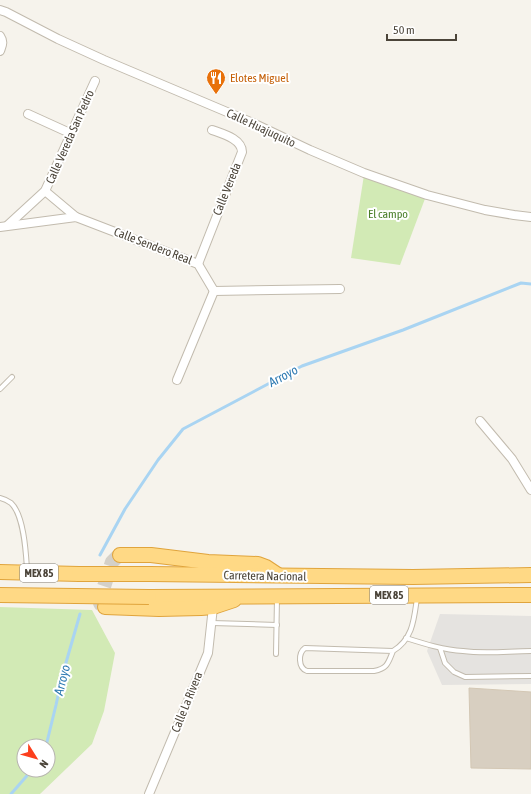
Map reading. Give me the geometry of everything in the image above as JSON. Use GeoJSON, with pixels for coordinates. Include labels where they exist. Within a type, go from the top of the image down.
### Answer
{"type":"FeatureCollection","features":[{"type":"Feature","properties":{"kind":"highway"},"geometry":{"type":"LineString","coordinates":[[120,555],[151,555],[208,562],[258,564],[280,576]]}},
{"type":"Feature","properties":{"kind":"highway","name":"Carretera Nacional"},"geometry":{"type":"LineString","coordinates":[[0,572],[413,577],[531,575]]}},
{"type":"Feature","properties":{"kind":"highway","name":"Carretera Nacional"},"geometry":{"type":"LineString","coordinates":[[0,595],[149,597],[531,595]]}},
{"type":"Feature","properties":{"kind":"highway","name":"MEX 85"},"geometry":{"type":"LineString","coordinates":[[105,607],[159,609],[201,608],[213,607],[246,596]]}},
{"type":"Feature","properties":{"kind":"street","name":"Calle Huajuquito"},"geometry":{"type":"LineString","coordinates":[[0,10],[104,60],[253,123],[310,150],[364,173],[427,195],[478,208],[531,217]]}},
{"type":"Feature","properties":{"kind":"street"},"geometry":{"type":"LineString","coordinates":[[0,36],[2,40],[0,52]]}},
{"type":"Feature","properties":{"kind":"street","name":"Calle Vereda San Pedro"},"geometry":{"type":"LineString","coordinates":[[4,226],[45,191],[95,81]]}},
{"type":"Feature","properties":{"kind":"street"},"geometry":{"type":"LineString","coordinates":[[28,114],[72,134]]}},
{"type":"Feature","properties":{"kind":"street","name":"Calle Vereda"},"geometry":{"type":"LineString","coordinates":[[198,264],[242,152],[240,144],[235,140],[212,130]]}},
{"type":"Feature","properties":{"kind":"street"},"geometry":{"type":"LineString","coordinates":[[45,191],[76,217]]}},
{"type":"Feature","properties":{"kind":"street","name":"Calle Sendero Real"},"geometry":{"type":"LineString","coordinates":[[4,226],[76,217],[198,264],[214,291]]}},
{"type":"Feature","properties":{"kind":"street"},"geometry":{"type":"LineString","coordinates":[[176,380],[214,291],[340,290]]}},
{"type":"Feature","properties":{"kind":"street"},"geometry":{"type":"LineString","coordinates":[[480,421],[512,459],[531,490]]}},
{"type":"Feature","properties":{"kind":"street","name":"Calle La Rivera"},"geometry":{"type":"LineString","coordinates":[[149,794],[208,653],[213,607]]}},
{"type":"Feature","properties":{"kind":"lane"},"geometry":{"type":"LineString","coordinates":[[0,389],[12,377]]}},
{"type":"Feature","properties":{"kind":"lane"},"geometry":{"type":"LineString","coordinates":[[0,498],[11,503],[18,513],[26,551],[27,573]]}},
{"type":"Feature","properties":{"kind":"lane"},"geometry":{"type":"LineString","coordinates":[[392,651],[387,664],[382,670],[307,671],[301,666],[301,653],[305,648],[392,651],[399,647],[406,638],[413,624],[417,595]]}},
{"type":"Feature","properties":{"kind":"lane"},"geometry":{"type":"LineString","coordinates":[[276,654],[277,596]]}},
{"type":"Feature","properties":{"kind":"lane"},"geometry":{"type":"LineString","coordinates":[[212,623],[277,625]]}},
{"type":"Feature","properties":{"kind":"lane"},"geometry":{"type":"LineString","coordinates":[[406,638],[440,648],[463,652],[531,650]]}},
{"type":"Feature","properties":{"kind":"lane"},"geometry":{"type":"LineString","coordinates":[[440,648],[445,663],[454,672],[465,677],[531,676]]}},
{"type":"Feature","properties":{"kind":"green space","name":"El campo"},"geometry":{"type":"Polygon","coordinates":[[[364,175],[426,196],[400,265],[351,258],[364,175]]]}},
{"type":"Feature","properties":{"kind":"green space"},"geometry":{"type":"Polygon","coordinates":[[[0,607],[92,610],[115,653],[104,711],[92,744],[40,794],[0,794],[0,607]]]}},
{"type":"Feature","properties":{"kind":"shaded area"},"geometry":{"type":"Polygon","coordinates":[[[440,614],[531,616],[531,684],[442,685],[427,651],[440,614]]]}},
{"type":"Feature","properties":{"kind":"building"},"geometry":{"type":"Polygon","coordinates":[[[469,688],[531,692],[531,769],[471,768],[469,688]]]}},
{"type":"Feature","properties":{"kind":"waterway","name":"Arroyo"},"geometry":{"type":"LineString","coordinates":[[100,555],[125,509],[158,460],[183,429],[302,366],[403,330],[521,283],[531,284]]}},
{"type":"Feature","properties":{"kind":"waterway","name":"Arroyo"},"geometry":{"type":"LineString","coordinates":[[48,738],[63,673],[80,614]]}},
{"type":"Feature","properties":{"kind":"waterway","name":"Arroyo"},"geometry":{"type":"LineString","coordinates":[[11,794],[25,778]]}},
{"type":"Feature","properties":{"kind":"tunnel"},"geometry":{"type":"LineString","coordinates":[[102,606],[100,599],[112,562],[120,555]]}},
{"type":"Feature","properties":{"kind":"place","name":"Elotes Miguel"},"geometry":{"type":"Point","coordinates":[216,95]}}]}
